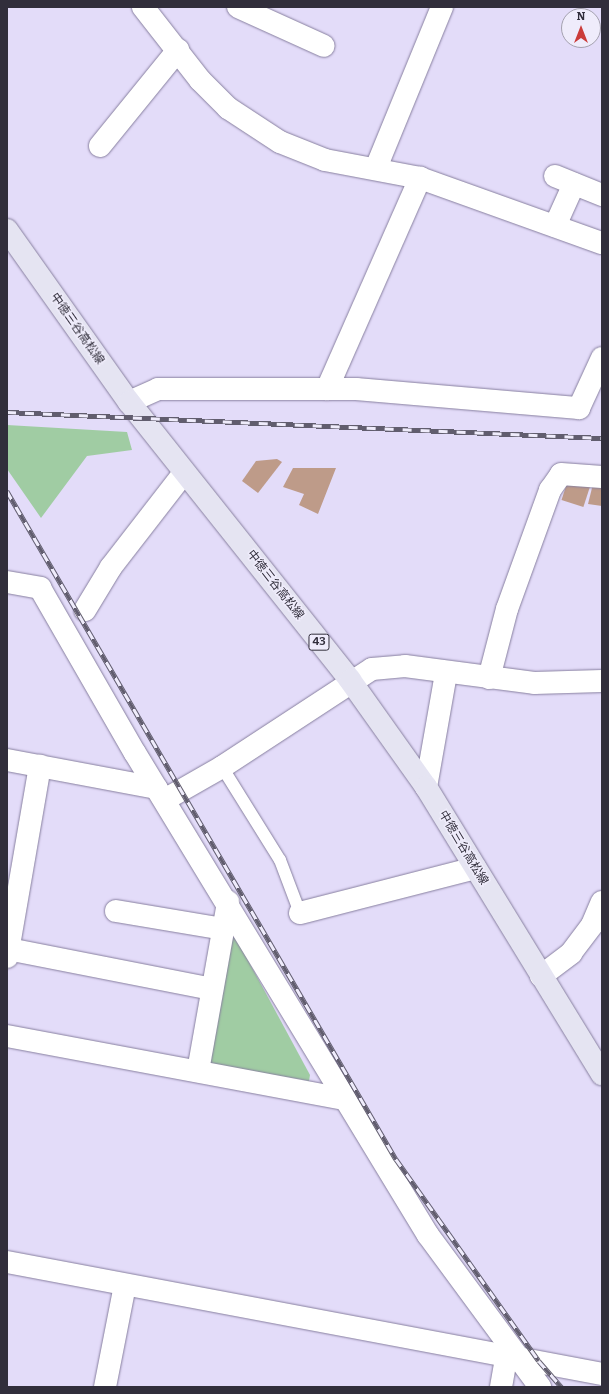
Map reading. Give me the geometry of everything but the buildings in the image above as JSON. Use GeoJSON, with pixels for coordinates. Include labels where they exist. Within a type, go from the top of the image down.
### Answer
{"type":"FeatureCollection","features":[{"type":"Feature","properties":{"kind":"main road","name":"中徳三谷高松線"},"geometry":{"type":"LineString","coordinates":[[7,230],[129,402],[350,680],[426,787],[602,1074]]}},
{"type":"Feature","properties":{"kind":"street"},"geometry":{"type":"LineString","coordinates":[[143,7],[228,108],[280,142],[325,160],[376,168],[420,178],[602,243]]}},
{"type":"Feature","properties":{"kind":"street"},"geometry":{"type":"LineString","coordinates":[[238,7],[324,46]]}},
{"type":"Feature","properties":{"kind":"street"},"geometry":{"type":"LineString","coordinates":[[376,168],[442,7]]}},
{"type":"Feature","properties":{"kind":"street"},"geometry":{"type":"LineString","coordinates":[[100,146],[178,50]]}},
{"type":"Feature","properties":{"kind":"street"},"geometry":{"type":"LineString","coordinates":[[327,389],[420,178]]}},
{"type":"Feature","properties":{"kind":"street"},"geometry":{"type":"LineString","coordinates":[[555,226],[564,180],[602,195]]}},
{"type":"Feature","properties":{"kind":"street"},"geometry":{"type":"LineString","coordinates":[[129,402],[158,388],[327,389],[579,408],[602,358]]}},
{"type":"Feature","properties":{"kind":"street"},"geometry":{"type":"LineString","coordinates":[[85,610],[111,567],[184,473]]}},
{"type":"Feature","properties":{"kind":"street"},"geometry":{"type":"LineString","coordinates":[[489,678],[507,609],[554,484],[564,473],[602,477]]}},
{"type":"Feature","properties":{"kind":"street"},"geometry":{"type":"LineString","coordinates":[[7,582],[40,588],[161,793],[428,1235],[512,1355],[540,1387]]}},
{"type":"Feature","properties":{"kind":"street"},"geometry":{"type":"LineString","coordinates":[[7,760],[161,793],[222,767],[350,680],[372,668],[389,666],[534,683],[602,680]]}},
{"type":"Feature","properties":{"kind":"street"},"geometry":{"type":"LineString","coordinates":[[426,787],[446,673]]}},
{"type":"Feature","properties":{"kind":"street"},"geometry":{"type":"LineString","coordinates":[[40,766],[8,953],[212,990]]}},
{"type":"Feature","properties":{"kind":"street"},"geometry":{"type":"LineString","coordinates":[[300,913],[475,868]]}},
{"type":"Feature","properties":{"kind":"street"},"geometry":{"type":"LineString","coordinates":[[198,1071],[228,902]]}},
{"type":"Feature","properties":{"kind":"street"},"geometry":{"type":"LineString","coordinates":[[541,976],[571,953],[592,925],[602,902]]}},
{"type":"Feature","properties":{"kind":"street"},"geometry":{"type":"LineString","coordinates":[[116,911],[223,929]]}},
{"type":"Feature","properties":{"kind":"street"},"geometry":{"type":"LineString","coordinates":[[7,1036],[345,1099]]}},
{"type":"Feature","properties":{"kind":"street"},"geometry":{"type":"LineString","coordinates":[[7,1262],[125,1285],[512,1355],[602,1374]]}},
{"type":"Feature","properties":{"kind":"street"},"geometry":{"type":"LineString","coordinates":[[105,1387],[125,1285]]}},
{"type":"Feature","properties":{"kind":"street"},"geometry":{"type":"LineString","coordinates":[[501,1387],[512,1355]]}},
{"type":"Feature","properties":{"kind":"lane"},"geometry":{"type":"LineString","coordinates":[[222,767],[280,860],[300,913]]}},
{"type":"Feature","properties":{"kind":"green space"},"geometry":{"type":"Polygon","coordinates":[[[7,425],[127,432],[132,450],[87,456],[41,518],[7,469],[7,425]]]}},
{"type":"Feature","properties":{"kind":"green space"},"geometry":{"type":"Polygon","coordinates":[[[230,936],[236,938],[310,1075],[309,1081],[207,1064],[230,936]]]}},
{"type":"Feature","properties":{"kind":"railway"},"geometry":{"type":"LineString","coordinates":[[7,412],[602,438]]}},
{"type":"Feature","properties":{"kind":"railway"},"geometry":{"type":"LineString","coordinates":[[7,491],[396,1159],[539,1361],[562,1387]]}}]}
